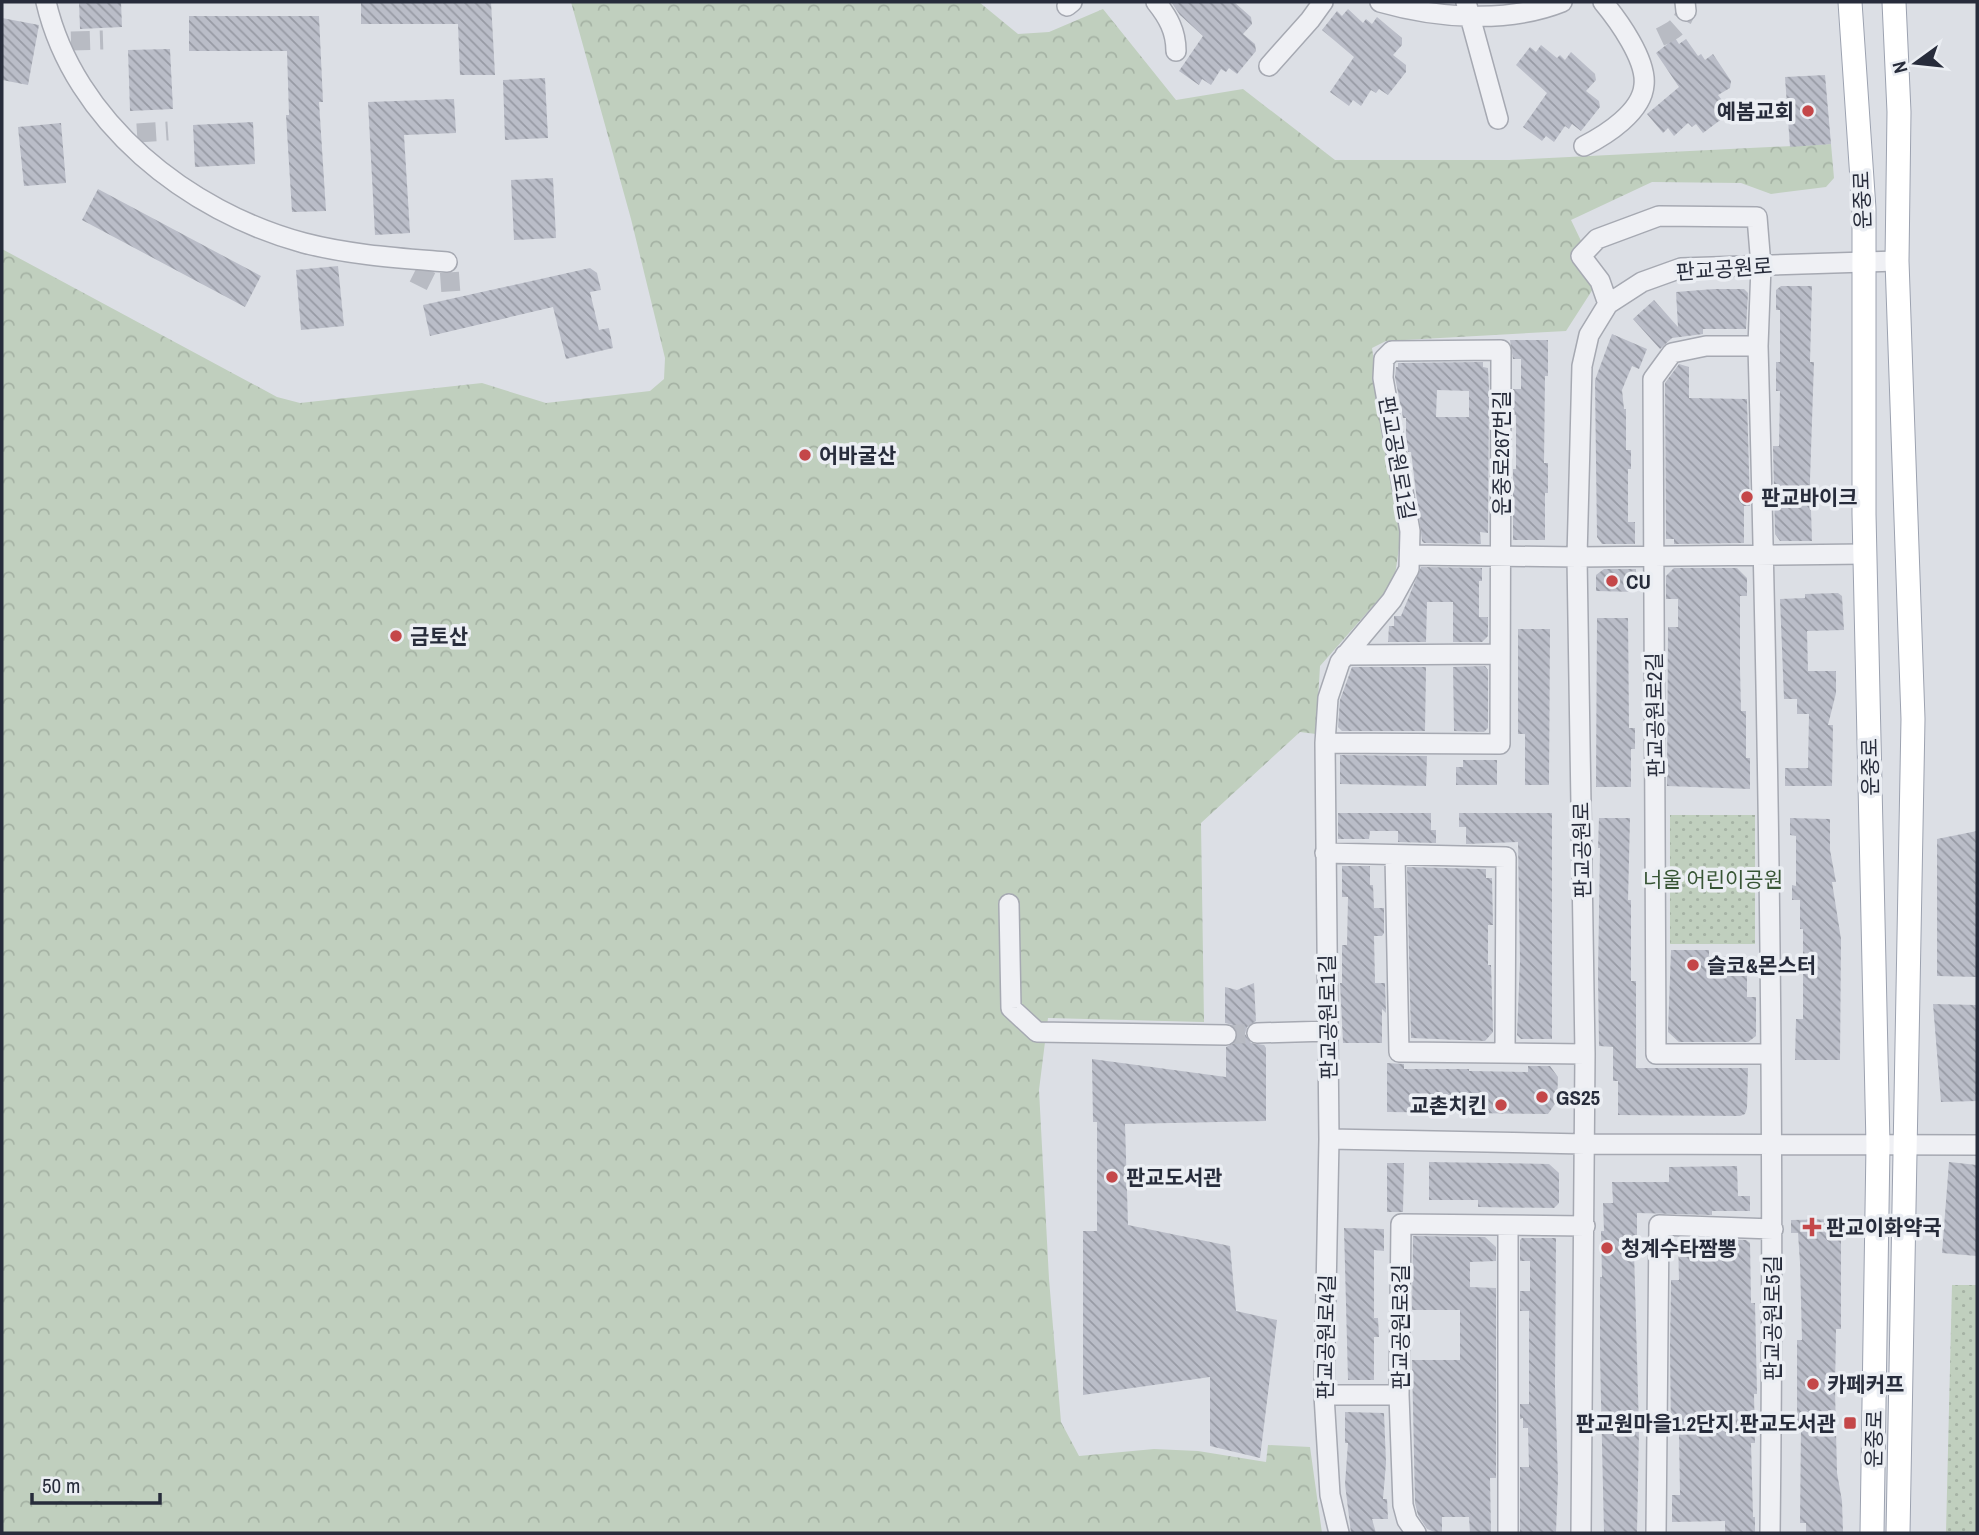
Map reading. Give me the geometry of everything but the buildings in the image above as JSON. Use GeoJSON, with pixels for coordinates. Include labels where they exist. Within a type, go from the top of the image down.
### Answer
{"type":"FeatureCollection","features":[{"type":"Feature","properties":{"kind":"main road","name":"운중로"},"geometry":{"type":"LineString","coordinates":[[1850,2],[1864,209],[1865,554],[1878,1144],[1872,1533]]}},
{"type":"Feature","properties":{"kind":"main road","name":"운중로"},"geometry":{"type":"LineString","coordinates":[[1894,2],[1899,112],[1897,261],[1913,719],[1898,1533]]}},
{"type":"Feature","properties":{"kind":"street"},"geometry":{"type":"LineString","coordinates":[[46,2],[65,41],[81,88],[95,108],[129,134],[155,166],[185,188],[247,223],[304,243],[409,266],[447,262]]}},
{"type":"Feature","properties":{"kind":"street"},"geometry":{"type":"LineString","coordinates":[[1156,2],[1171,25],[1176,38],[1176,51]]}},
{"type":"Feature","properties":{"kind":"street"},"geometry":{"type":"LineString","coordinates":[[1269,66],[1311,20],[1322,2]]}},
{"type":"Feature","properties":{"kind":"street"},"geometry":{"type":"LineString","coordinates":[[1380,2],[1422,13],[1468,8],[1516,12],[1562,2]]}},
{"type":"Feature","properties":{"kind":"street"},"geometry":{"type":"LineString","coordinates":[[1584,146],[1603,137],[1618,125],[1640,98],[1644,85],[1637,55],[1603,2]]}},
{"type":"Feature","properties":{"kind":"street"},"geometry":{"type":"LineString","coordinates":[[1468,8],[1498,119]]}},
{"type":"Feature","properties":{"kind":"street"},"geometry":{"type":"LineString","coordinates":[[1608,304],[1600,281],[1581,256],[1597,239],[1659,216],[1757,216],[1761,265],[1758,346],[1772,1144]]}},
{"type":"Feature","properties":{"kind":"street","name":"판교공원로"},"geometry":{"type":"LineString","coordinates":[[1581,1533],[1585,1054],[1577,556],[1582,366],[1589,335],[1608,304],[1642,282],[1681,268],[1897,261]]}},
{"type":"Feature","properties":{"kind":"street","name":"판교공원로2길"},"geometry":{"type":"LineString","coordinates":[[1758,346],[1706,345],[1672,353],[1653,379],[1656,1054],[1771,1054]]}},
{"type":"Feature","properties":{"kind":"street","name":"판교공원로1길"},"geometry":{"type":"LineString","coordinates":[[1329,1139],[1325,853],[1325,743],[1328,698],[1333,678],[1345,655],[1392,600],[1406,577],[1411,555],[1410,531],[1383,378],[1384,359],[1392,351],[1501,350]]}},
{"type":"Feature","properties":{"kind":"street","name":"운중로267번길"},"geometry":{"type":"LineString","coordinates":[[1501,350],[1502,556]]}},
{"type":"Feature","properties":{"kind":"street"},"geometry":{"type":"LineString","coordinates":[[1411,555],[1865,554]]}},
{"type":"Feature","properties":{"kind":"street"},"geometry":{"type":"LineString","coordinates":[[1325,743],[1500,744],[1502,556]]}},
{"type":"Feature","properties":{"kind":"street"},"geometry":{"type":"LineString","coordinates":[[1345,655],[1500,654]]}},
{"type":"Feature","properties":{"kind":"street"},"geometry":{"type":"LineString","coordinates":[[1325,853],[1506,857],[1506,1052]]}},
{"type":"Feature","properties":{"kind":"street"},"geometry":{"type":"LineString","coordinates":[[1395,856],[1399,1052],[1585,1054]]}},
{"type":"Feature","properties":{"kind":"street"},"geometry":{"type":"LineString","coordinates":[[1009,904],[1011,1008],[1037,1032],[1226,1034]]}},
{"type":"Feature","properties":{"kind":"street"},"geometry":{"type":"LineString","coordinates":[[1257,1033],[1329,1031]]}},
{"type":"Feature","properties":{"kind":"street"},"geometry":{"type":"LineString","coordinates":[[1329,1139],[1585,1144],[1977,1144]]}},
{"type":"Feature","properties":{"kind":"street","name":"판교공원로4길"},"geometry":{"type":"LineString","coordinates":[[1329,1139],[1324,1395],[1330,1495],[1339,1533]]}},
{"type":"Feature","properties":{"kind":"street","name":"판교공원로5길"},"geometry":{"type":"LineString","coordinates":[[1770,1533],[1772,1144]]}},
{"type":"Feature","properties":{"kind":"street","name":"판교공원로3길"},"geometry":{"type":"LineString","coordinates":[[1416,1533],[1407,1520],[1403,1505],[1399,1395],[1401,1224],[1585,1226]]}},
{"type":"Feature","properties":{"kind":"street","name":"판교공원로5길"},"geometry":{"type":"LineString","coordinates":[[1656,1533],[1659,1225],[1773,1228]]}},
{"type":"Feature","properties":{"kind":"street"},"geometry":{"type":"LineString","coordinates":[[1508,1226],[1508,1533]]}},
{"type":"Feature","properties":{"kind":"street"},"geometry":{"type":"LineString","coordinates":[[1324,1395],[1399,1395]]}},
{"type":"Feature","properties":{"kind":"green space"},"geometry":{"type":"Polygon","coordinates":[[[571,2],[979,2],[1018,34],[1049,32],[1103,9],[1176,100],[1243,89],[1335,160],[1509,160],[1831,144],[1834,178],[1826,187],[1771,194],[1741,183],[1652,182],[1571,220],[1583,245],[1573,253],[1593,289],[1566,331],[1386,341],[1372,348],[1401,534],[1394,582],[1320,666],[1316,734],[1300,732],[1201,823],[1204,1022],[1048,1018],[1039,1090],[1049,1279],[1061,1422],[1079,1456],[1154,1449],[1198,1451],[1266,1462],[1268,1445],[1310,1447],[1322,1533],[2,1533],[2,249],[277,397],[300,403],[482,383],[546,403],[650,391],[664,379],[665,358],[631,219],[571,2]]]}},
{"type":"Feature","properties":{"kind":"green space","name":"너울 어린이공원"},"geometry":{"type":"Polygon","coordinates":[[[1670,815],[1755,815],[1755,944],[1670,944],[1670,815]]]}},
{"type":"Feature","properties":{"kind":"green space"},"geometry":{"type":"Polygon","coordinates":[[[1952,1285],[1977,1285],[1977,1533],[1946,1533],[1952,1285]]]}},
{"type":"Feature","properties":{"kind":"tunnel"},"geometry":{"type":"LineString","coordinates":[[1660,37],[1677,27],[1686,11]]}},
{"type":"Feature","properties":{"kind":"tunnel"},"geometry":{"type":"LineString","coordinates":[[71,41],[103,40]]}},
{"type":"Feature","properties":{"kind":"tunnel"},"geometry":{"type":"LineString","coordinates":[[137,133],[168,131]]}},
{"type":"Feature","properties":{"kind":"tunnel"},"geometry":{"type":"LineString","coordinates":[[414,273],[434,283],[462,281]]}},
{"type":"Feature","properties":{"kind":"tunnel"},"geometry":{"type":"LineString","coordinates":[[1226,1035],[1257,1033]]}},
{"type":"Feature","properties":{"kind":"place","name":"예봄교회"},"geometry":{"type":"Point","coordinates":[1808,111]}},
{"type":"Feature","properties":{"kind":"place","name":"어바굴산"},"geometry":{"type":"Point","coordinates":[805,455]}},
{"type":"Feature","properties":{"kind":"place","name":"판교바이크"},"geometry":{"type":"Point","coordinates":[1747,497]}},
{"type":"Feature","properties":{"kind":"place","name":"CU"},"geometry":{"type":"Point","coordinates":[1612,581]}},
{"type":"Feature","properties":{"kind":"place","name":"금토산"},"geometry":{"type":"Point","coordinates":[396,636]}},
{"type":"Feature","properties":{"kind":"place","name":"슬코&몬스터"},"geometry":{"type":"Point","coordinates":[1693,965]}},
{"type":"Feature","properties":{"kind":"place","name":"GS25"},"geometry":{"type":"Point","coordinates":[1542,1097]}},
{"type":"Feature","properties":{"kind":"place","name":"교촌치킨"},"geometry":{"type":"Point","coordinates":[1501,1105]}},
{"type":"Feature","properties":{"kind":"place","name":"판교도서관"},"geometry":{"type":"Point","coordinates":[1112,1177]}},
{"type":"Feature","properties":{"kind":"place","name":"판교이화약국"},"geometry":{"type":"Point","coordinates":[1812,1227]}},
{"type":"Feature","properties":{"kind":"place","name":"청계수타짬뽕"},"geometry":{"type":"Point","coordinates":[1607,1248]}},
{"type":"Feature","properties":{"kind":"place","name":"카페커프"},"geometry":{"type":"Point","coordinates":[1813,1384]}},
{"type":"Feature","properties":{"kind":"place","name":"판교원마을1.2단지.판교도서관"},"geometry":{"type":"Point","coordinates":[1850,1423]}}]}
